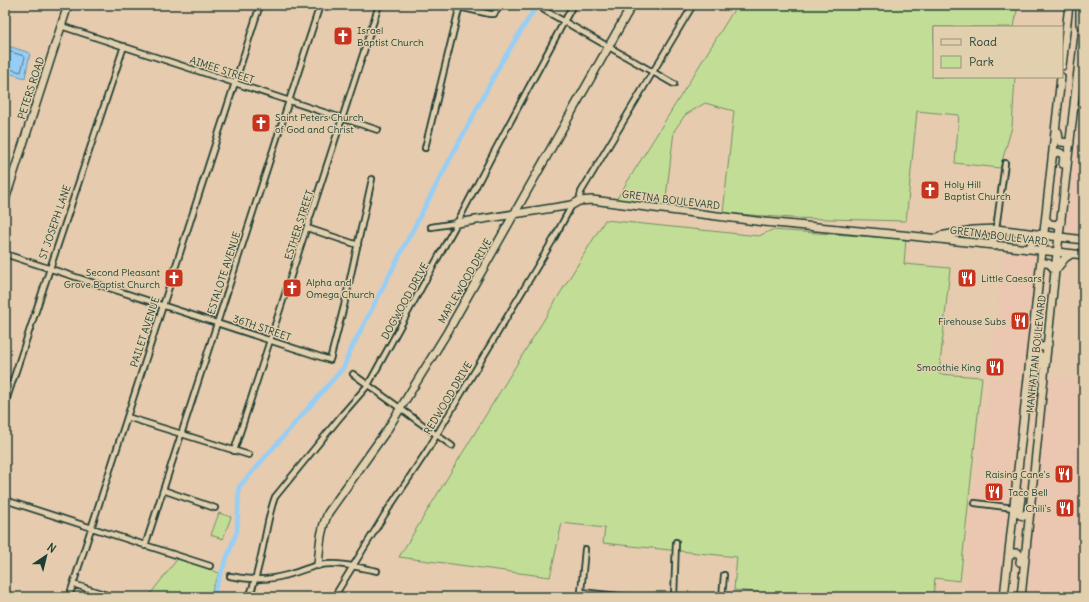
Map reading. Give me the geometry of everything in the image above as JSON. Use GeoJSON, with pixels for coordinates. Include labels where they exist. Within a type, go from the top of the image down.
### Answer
{"type":"FeatureCollection","features":[{"type":"Feature","properties":{"kind":"street","name":"PETERS ROAD"},"geometry":{"type":"LineString","coordinates":[[5,200],[68,5]]}},
{"type":"Feature","properties":{"kind":"street","name":"PAILET AVENUE"},"geometry":{"type":"LineString","coordinates":[[69,597],[260,5]]}},
{"type":"Feature","properties":{"kind":"street","name":"ESTALOTE AVENUE"},"geometry":{"type":"LineString","coordinates":[[145,546],[320,5]]}},
{"type":"Feature","properties":{"kind":"street"},"geometry":{"type":"LineString","coordinates":[[373,5],[379,6]]}},
{"type":"Feature","properties":{"kind":"street"},"geometry":{"type":"LineString","coordinates":[[425,148],[459,6],[494,14],[501,5]]}},
{"type":"Feature","properties":{"kind":"street","name":"DOGWOOD DRIVE"},"geometry":{"type":"LineString","coordinates":[[249,597],[255,580],[271,508],[275,497],[368,385],[458,223],[494,152],[573,5]]}},
{"type":"Feature","properties":{"kind":"street","name":"MAPLEWOOD DRIVE"},"geometry":{"type":"LineString","coordinates":[[318,565],[320,534],[328,513],[387,430],[448,330],[632,5]]}},
{"type":"Feature","properties":{"kind":"street"},"geometry":{"type":"LineString","coordinates":[[579,201],[581,192],[693,5]]}},
{"type":"Feature","properties":{"kind":"street"},"geometry":{"type":"LineString","coordinates":[[1078,5],[1080,9],[1080,27],[1083,31]]}},
{"type":"Feature","properties":{"kind":"street","name":"ESTHER STREET"},"geometry":{"type":"LineString","coordinates":[[234,450],[271,341],[379,6]]}},
{"type":"Feature","properties":{"kind":"street"},"geometry":{"type":"LineString","coordinates":[[1063,58],[1070,6]]}},
{"type":"Feature","properties":{"kind":"street"},"geometry":{"type":"LineString","coordinates":[[544,10],[674,84]]}},
{"type":"Feature","properties":{"kind":"street","name":"MANHATTAN BOULEVARD"},"geometry":{"type":"LineString","coordinates":[[1020,597],[1084,18]]}},
{"type":"Feature","properties":{"kind":"street","name":"AIMEE STREET"},"geometry":{"type":"LineString","coordinates":[[61,26],[378,130]]}},
{"type":"Feature","properties":{"kind":"street","name":"ST JOSEPH LANE"},"geometry":{"type":"LineString","coordinates":[[5,404],[124,46]]}},
{"type":"Feature","properties":{"kind":"street","name":"MANHATTAN BOULEVARD"},"geometry":{"type":"LineString","coordinates":[[1004,597],[1061,78]]}},
{"type":"Feature","properties":{"kind":"street"},"geometry":{"type":"LineString","coordinates":[[1058,111],[1060,116],[1058,140],[1061,142],[1070,143]]}},
{"type":"Feature","properties":{"kind":"street"},"geometry":{"type":"LineString","coordinates":[[1053,154],[1058,152],[1064,156],[1063,174],[1066,177]]}},
{"type":"Feature","properties":{"kind":"street"},"geometry":{"type":"LineString","coordinates":[[995,246],[993,241],[996,229],[1004,163]]}},
{"type":"Feature","properties":{"kind":"street"},"geometry":{"type":"LineString","coordinates":[[307,228],[358,245],[372,179]]}},
{"type":"Feature","properties":{"kind":"street","name":"GRETNA BOULEVARD"},"geometry":{"type":"LineString","coordinates":[[431,227],[514,215],[572,205],[579,201],[592,200],[764,222],[912,236],[1084,256]]}},
{"type":"Feature","properties":{"kind":"street","name":"REDWOOD DRIVE"},"geometry":{"type":"LineString","coordinates":[[334,597],[437,435],[553,240],[572,205]]}},
{"type":"Feature","properties":{"kind":"street"},"geometry":{"type":"LineString","coordinates":[[1046,220],[1050,224],[1056,225],[1061,221]]}},
{"type":"Feature","properties":{"kind":"street","name":"GRETNA BOULEVARD"},"geometry":{"type":"LineString","coordinates":[[912,236],[945,236],[973,230],[996,229],[1084,240]]}},
{"type":"Feature","properties":{"kind":"street"},"geometry":{"type":"LineString","coordinates":[[1027,249],[1033,243],[1032,237],[1028,234]]}},
{"type":"Feature","properties":{"kind":"street","name":"36TH STREET"},"geometry":{"type":"LineString","coordinates":[[5,254],[330,360],[358,245]]}},
{"type":"Feature","properties":{"kind":"street"},"geometry":{"type":"LineString","coordinates":[[1055,272],[1065,258],[1071,254]]}},
{"type":"Feature","properties":{"kind":"street"},"geometry":{"type":"LineString","coordinates":[[1041,264],[1050,264],[1053,266],[1055,272]]}},
{"type":"Feature","properties":{"kind":"street"},"geometry":{"type":"LineString","coordinates":[[1033,337],[1037,345],[1044,346],[1048,344]]}},
{"type":"Feature","properties":{"kind":"street"},"geometry":{"type":"LineString","coordinates":[[1031,353],[1038,354],[1042,357],[1041,374],[1044,378]]}},
{"type":"Feature","properties":{"kind":"street"},"geometry":{"type":"LineString","coordinates":[[353,374],[452,446]]}},
{"type":"Feature","properties":{"kind":"street"},"geometry":{"type":"LineString","coordinates":[[127,417],[249,455]]}},
{"type":"Feature","properties":{"kind":"street"},"geometry":{"type":"LineString","coordinates":[[1016,488],[1021,497],[1020,515],[1024,516],[1029,510]]}},
{"type":"Feature","properties":{"kind":"street"},"geometry":{"type":"LineString","coordinates":[[163,490],[215,508]]}},
{"type":"Feature","properties":{"kind":"street"},"geometry":{"type":"LineString","coordinates":[[5,500],[210,566]]}},
{"type":"Feature","properties":{"kind":"street"},"geometry":{"type":"LineString","coordinates":[[975,504],[1014,508]]}},
{"type":"Feature","properties":{"kind":"street"},"geometry":{"type":"LineString","coordinates":[[674,597],[676,542]]}},
{"type":"Feature","properties":{"kind":"street"},"geometry":{"type":"LineString","coordinates":[[585,549],[581,592],[628,597]]}},
{"type":"Feature","properties":{"kind":"street"},"geometry":{"type":"LineString","coordinates":[[1009,557],[1015,552],[1020,555],[1019,576],[1022,582]]}},
{"type":"Feature","properties":{"kind":"street"},"geometry":{"type":"LineString","coordinates":[[230,576],[264,580],[318,565],[335,564],[377,571]]}},
{"type":"Feature","properties":{"kind":"street"},"geometry":{"type":"LineString","coordinates":[[722,597],[724,574]]}},
{"type":"Feature","properties":{"kind":"street"},"geometry":{"type":"LineString","coordinates":[[73,584],[113,597]]}},
{"type":"Feature","properties":{"kind":"shaded area"},"geometry":{"type":"Polygon","coordinates":[[[1084,79],[1084,237],[1074,237],[1067,234],[1066,230],[1084,79]]]}},
{"type":"Feature","properties":{"kind":"shaded area"},"geometry":{"type":"Polygon","coordinates":[[[1004,250],[1039,254],[1029,327],[1026,373],[1024,376],[991,373],[1004,250]]]}},
{"type":"Feature","properties":{"kind":"shaded area"},"geometry":{"type":"Polygon","coordinates":[[[1047,376],[1084,381],[1084,597],[1025,597],[1030,545],[1032,540],[1047,376]]]}},
{"type":"Feature","properties":{"kind":"shaded area"},"geometry":{"type":"Polygon","coordinates":[[[991,378],[1023,383],[1025,385],[1001,597],[968,597],[968,531],[991,378]]]}},
{"type":"Feature","properties":{"kind":"green space"},"geometry":{"type":"Polygon","coordinates":[[[737,5],[1018,5],[1014,26],[933,26],[933,78],[1015,78],[1012,127],[1000,168],[955,163],[959,115],[917,111],[906,221],[792,218],[723,213],[734,111],[705,103],[685,115],[674,131],[665,206],[616,200],[737,5]]]}},
{"type":"Feature","properties":{"kind":"green space"},"geometry":{"type":"Polygon","coordinates":[[[605,220],[759,236],[772,230],[906,239],[904,264],[950,268],[939,374],[982,377],[960,581],[935,578],[933,597],[807,597],[734,590],[737,557],[603,543],[605,528],[562,523],[550,577],[399,557],[605,220]]]}},
{"type":"Feature","properties":{"kind":"green space"},"geometry":{"type":"Polygon","coordinates":[[[219,513],[231,517],[223,539],[211,535],[219,513]]]}},
{"type":"Feature","properties":{"kind":"green space"},"geometry":{"type":"Polygon","coordinates":[[[179,557],[219,573],[209,597],[148,597],[179,557]]]}},
{"type":"Feature","properties":{"kind":"water"},"geometry":{"type":"Polygon","coordinates":[[[5,45],[30,53],[25,78],[5,72],[5,45]]]}},
{"type":"Feature","properties":{"kind":"waterway"},"geometry":{"type":"LineString","coordinates":[[212,597],[237,531],[239,487],[344,367],[349,353],[501,63],[537,5]]}},
{"type":"Feature","properties":{"kind":"place","name":"Israel Baptist Church"},"geometry":{"type":"Point","coordinates":[343,36]}},
{"type":"Feature","properties":{"kind":"place","name":"Saint Peters Church of God and Christ"},"geometry":{"type":"Point","coordinates":[261,123]}},
{"type":"Feature","properties":{"kind":"place","name":"Holy Hill Baptist Church"},"geometry":{"type":"Point","coordinates":[930,190]}},
{"type":"Feature","properties":{"kind":"place","name":"Second Pleasant Grove Baptist Church"},"geometry":{"type":"Point","coordinates":[174,278]}},
{"type":"Feature","properties":{"kind":"place","name":"Little Caesars"},"geometry":{"type":"Point","coordinates":[967,278]}},
{"type":"Feature","properties":{"kind":"place","name":"Alpha and Omega Church"},"geometry":{"type":"Point","coordinates":[292,288]}},
{"type":"Feature","properties":{"kind":"place","name":"Firehouse Subs"},"geometry":{"type":"Point","coordinates":[1020,321]}},
{"type":"Feature","properties":{"kind":"place","name":"Smoothie King"},"geometry":{"type":"Point","coordinates":[995,367]}},
{"type":"Feature","properties":{"kind":"place","name":"Raising Cane's"},"geometry":{"type":"Point","coordinates":[1064,474]}},
{"type":"Feature","properties":{"kind":"place","name":"Taco Bell"},"geometry":{"type":"Point","coordinates":[994,492]}},
{"type":"Feature","properties":{"kind":"place","name":"Chili's"},"geometry":{"type":"Point","coordinates":[1065,508]}}]}
